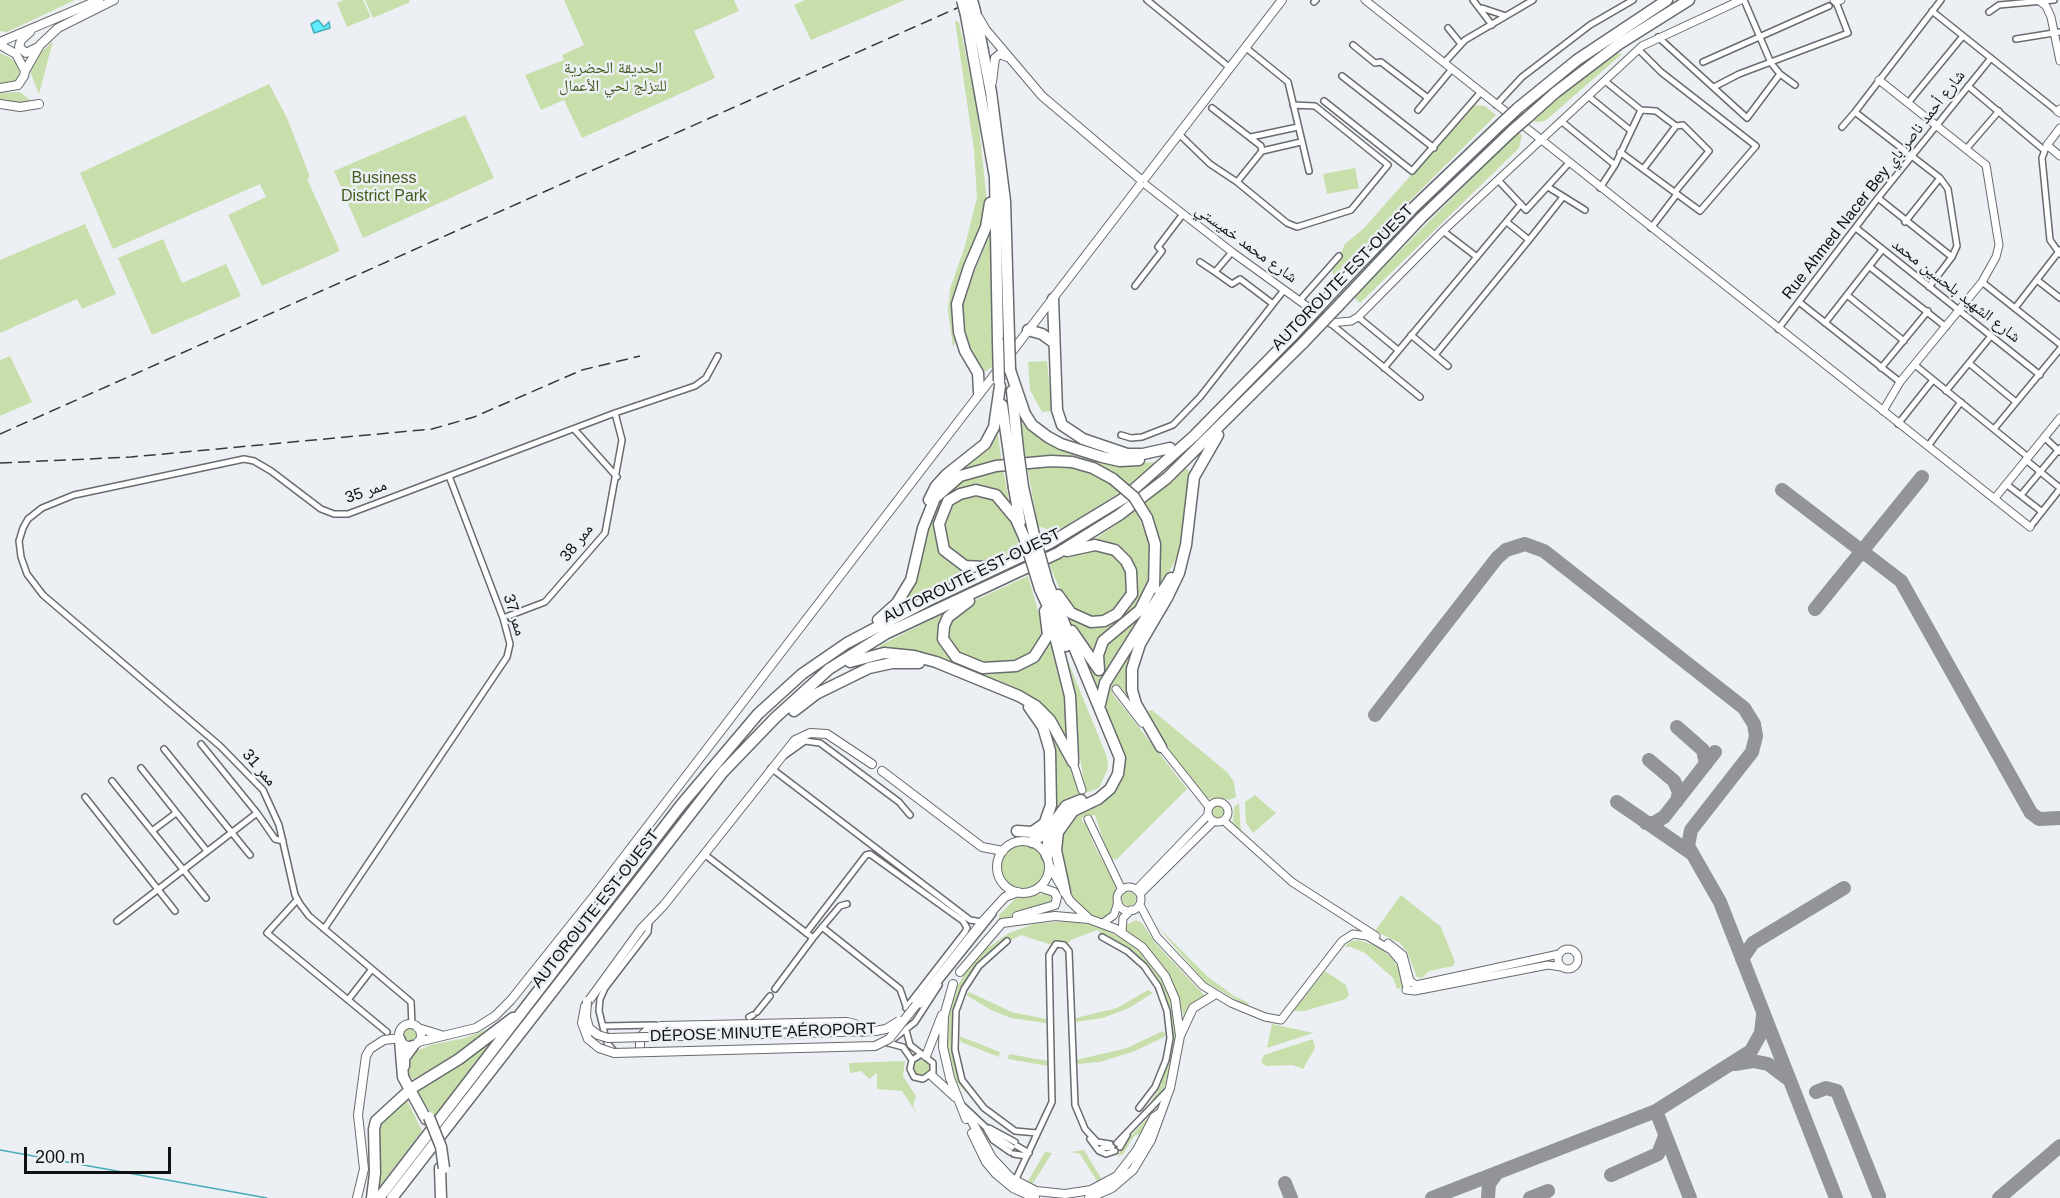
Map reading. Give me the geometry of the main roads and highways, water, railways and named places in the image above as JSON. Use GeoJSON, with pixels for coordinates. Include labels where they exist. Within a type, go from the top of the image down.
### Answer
{"type":"FeatureCollection","features":[{"type":"Feature","properties":{"kind":"highway"},"geometry":{"type":"LineString","coordinates":[[962,0],[971,9],[991,92],[1006,221],[1013,452]]}},
{"type":"Feature","properties":{"kind":"highway","name":"AUTOROUTE EST-OUEST"},"geometry":{"type":"LineString","coordinates":[[379,1198],[681,805],[737,737],[802,675],[846,643],[927,600],[1021,558],[1078,527],[1124,498],[1194,436],[1412,209],[1518,108],[1577,60],[1667,0]]}},
{"type":"Feature","properties":{"kind":"highway","name":"AUTOROUTE EST-OUEST"},"geometry":{"type":"LineString","coordinates":[[392,1198],[723,772],[829,669],[887,633],[1058,553],[1119,515],[1167,478],[1303,343],[1420,218],[1513,130],[1556,92],[1619,44],[1689,0]]}},
{"type":"Feature","properties":{"kind":"highway"},"geometry":{"type":"LineString","coordinates":[[846,643],[897,603],[911,580],[930,497],[936,486],[985,444],[994,427],[998,342],[995,177],[971,9]]}},
{"type":"Feature","properties":{"kind":"highway"},"geometry":{"type":"LineString","coordinates":[[979,392],[978,373],[962,342],[957,304],[969,267],[986,227],[990,208],[991,178],[986,116]]}},
{"type":"Feature","properties":{"kind":"highway"},"geometry":{"type":"LineString","coordinates":[[1053,299],[1053,342],[1059,419],[1068,431],[1103,448],[1127,454],[1143,454],[1170,448]]}},
{"type":"Feature","properties":{"kind":"highway"},"geometry":{"type":"LineString","coordinates":[[1028,330],[1042,334],[1053,342]]}},
{"type":"Feature","properties":{"kind":"highway"},"geometry":{"type":"LineString","coordinates":[[1010,370],[1020,404],[1032,425],[1061,444],[1120,461],[1142,460],[1194,436]]}},
{"type":"Feature","properties":{"kind":"highway"},"geometry":{"type":"LineString","coordinates":[[978,373],[996,382],[1013,452],[1029,536],[1044,586],[1120,764],[1114,784],[1102,796],[1077,808],[1052,834],[1048,843],[1048,860]]}},
{"type":"Feature","properties":{"kind":"highway"},"geometry":{"type":"LineString","coordinates":[[1161,747],[1136,704],[1132,690],[1132,669],[1140,644],[1172,590],[1184,555],[1194,477],[1204,456],[1233,413]]}},
{"type":"Feature","properties":{"kind":"highway"},"geometry":{"type":"LineString","coordinates":[[923,528],[935,498],[948,485],[971,472],[1031,462],[1062,462],[1093,468],[1113,479],[1134,497],[1148,518],[1155,544],[1154,582],[1149,612]]}},
{"type":"Feature","properties":{"kind":"highway"},"geometry":{"type":"LineString","coordinates":[[1021,558],[984,567],[960,564],[944,550],[939,524],[948,501],[968,491],[984,490],[1002,500],[1029,536]]}},
{"type":"Feature","properties":{"kind":"highway"},"geometry":{"type":"LineString","coordinates":[[1044,586],[1071,613],[1091,622],[1104,621],[1117,614],[1132,594],[1131,571],[1126,561],[1115,550],[1095,545],[1058,553]]}},
{"type":"Feature","properties":{"kind":"highway"},"geometry":{"type":"LineString","coordinates":[[1101,711],[1100,698],[1105,683],[1184,555]]}},
{"type":"Feature","properties":{"kind":"highway"},"geometry":{"type":"LineString","coordinates":[[1008,578],[960,606],[948,617],[943,630],[945,643],[952,653],[962,660],[983,668],[1008,668],[1022,665],[1037,654],[1048,635],[1044,586]]}},
{"type":"Feature","properties":{"kind":"highway"},"geometry":{"type":"LineString","coordinates":[[1053,610],[1099,670],[1098,655],[1103,640],[1140,610],[1154,582]]}},
{"type":"Feature","properties":{"kind":"highway"},"geometry":{"type":"LineString","coordinates":[[1031,842],[1047,832],[1066,806],[1097,794],[1104,787],[1113,768],[1112,744],[1101,711],[1053,610]]}},
{"type":"Feature","properties":{"kind":"highway"},"geometry":{"type":"LineString","coordinates":[[805,692],[853,660],[884,653],[925,659],[1010,692],[1043,713],[1056,728],[1073,762],[1070,696],[1053,610]]}},
{"type":"Feature","properties":{"kind":"highway"},"geometry":{"type":"LineString","coordinates":[[748,746],[812,696],[873,667],[912,662],[978,678]]}},
{"type":"Feature","properties":{"kind":"highway"},"geometry":{"type":"LineString","coordinates":[[1010,692],[1033,712],[1047,739],[1051,798],[1046,823],[1031,842]]}},
{"type":"Feature","properties":{"kind":"highway"},"geometry":{"type":"LineString","coordinates":[[1065,892],[1056,841],[1068,817]]}},
{"type":"Feature","properties":{"kind":"highway"},"geometry":{"type":"LineString","coordinates":[[1017,831],[1032,832],[1046,823]]}},
{"type":"Feature","properties":{"kind":"highway"},"geometry":{"type":"LineString","coordinates":[[372,1198],[375,1173],[374,1129],[384,1112],[411,1089],[477,1047],[537,995]]}},
{"type":"Feature","properties":{"kind":"highway"},"geometry":{"type":"LineString","coordinates":[[400,1039],[400,1067],[441,1147],[442,1198]]}},
{"type":"Feature","properties":{"kind":"highway"},"geometry":{"type":"LineString","coordinates":[[411,1089],[405,1076],[404,1062],[416,1044]]}},
{"type":"Feature","properties":{"kind":"main road"},"geometry":{"type":"LineString","coordinates":[[0,44],[99,0]]}},
{"type":"Feature","properties":{"kind":"main road"},"geometry":{"type":"LineString","coordinates":[[33,29],[21,40],[20,47],[26,53],[40,45],[70,20],[114,0]]}},
{"type":"Feature","properties":{"kind":"main road"},"geometry":{"type":"LineString","coordinates":[[443,1036],[415,1027],[401,1029],[400,1039],[406,1046],[464,1033],[488,1023],[511,1000],[601,887],[979,392],[996,382],[1028,330],[1282,0]]}},
{"type":"Feature","properties":{"kind":"main road"},"geometry":{"type":"LineString","coordinates":[[971,9],[1042,96],[1143,182]]}},
{"type":"Feature","properties":{"kind":"main road"},"geometry":{"type":"LineString","coordinates":[[0,35],[24,32]]}},
{"type":"Feature","properties":{"kind":"main road"},"geometry":{"type":"LineString","coordinates":[[0,44],[16,54],[25,71]]}},
{"type":"Feature","properties":{"kind":"main road"},"geometry":{"type":"LineString","coordinates":[[0,88],[18,85],[40,45]]}},
{"type":"Feature","properties":{"kind":"main road"},"geometry":{"type":"LineString","coordinates":[[991,92],[995,58],[1000,54],[1011,59]]}},
{"type":"Feature","properties":{"kind":"main road"},"geometry":{"type":"LineString","coordinates":[[0,104],[20,107],[39,104]]}},
{"type":"Feature","properties":{"kind":"main road"},"geometry":{"type":"LineString","coordinates":[[586,1004],[641,929],[704,854],[779,758],[800,737],[816,732],[832,736],[872,764]]}},
{"type":"Feature","properties":{"kind":"main road"},"geometry":{"type":"LineString","coordinates":[[882,771],[982,847],[1003,851]]}},
{"type":"Feature","properties":{"kind":"main road"},"geometry":{"type":"LineString","coordinates":[[1018,892],[1006,886],[999,876],[998,863],[1003,851],[1014,843],[1031,842],[1048,860],[1074,905],[1089,919]]}},
{"type":"Feature","properties":{"kind":"main road"},"geometry":{"type":"LineString","coordinates":[[916,1005],[983,921],[1007,896],[1018,892],[1029,892],[1039,887],[1046,879],[1048,860]]}},
{"type":"Feature","properties":{"kind":"main road"},"geometry":{"type":"LineString","coordinates":[[960,972],[1002,923],[1019,915],[1055,905],[1057,897],[1054,892],[1039,887]]}},
{"type":"Feature","properties":{"kind":"main road"},"geometry":{"type":"LineString","coordinates":[[1002,923],[1044,916],[1089,919],[1122,932],[1142,947],[1165,976],[1174,999],[1180,1036]]}},
{"type":"Feature","properties":{"kind":"main road"},"geometry":{"type":"LineString","coordinates":[[923,1056],[945,1008],[953,984]]}},
{"type":"Feature","properties":{"kind":"main road"},"geometry":{"type":"LineString","coordinates":[[1089,1198],[1112,1188],[1133,1170],[1151,1140],[1173,1078],[1180,1036],[1193,1008],[1214,994]]}},
{"type":"Feature","properties":{"kind":"main road","name":"DÉPOSE MINUTE AÉROPORT"},"geometry":{"type":"LineString","coordinates":[[586,1004],[586,1021],[594,1033],[605,1038],[864,1032],[891,1027],[916,1005]]}},
{"type":"Feature","properties":{"kind":"main road","name":"DÉPOSE MINUTE AÉROPORT"},"geometry":{"type":"LineString","coordinates":[[586,1004],[583,1027],[592,1044],[610,1052],[875,1046],[889,1039],[916,1005]]}},
{"type":"Feature","properties":{"kind":"main road"},"geometry":{"type":"LineString","coordinates":[[945,1008],[943,1047],[964,1116],[991,1168],[1013,1188],[1035,1198]]}},
{"type":"Feature","properties":{"kind":"main road"},"geometry":{"type":"LineString","coordinates":[[415,1027],[421,1035],[416,1044]]}},
{"type":"Feature","properties":{"kind":"main road"},"geometry":{"type":"LineString","coordinates":[[640,1037],[640,1051]]}},
{"type":"Feature","properties":{"kind":"main road"},"geometry":{"type":"LineString","coordinates":[[357,1198],[364,1169],[358,1115],[366,1056],[370,1049],[384,1040],[400,1039]]}},
{"type":"Feature","properties":{"kind":"main road"},"geometry":{"type":"LineString","coordinates":[[931,1075],[960,1103]]}},
{"type":"Feature","properties":{"kind":"main road"},"geometry":{"type":"LineString","coordinates":[[964,1116],[969,1116],[996,1162],[1015,1181],[1036,1191],[1055,1194],[1078,1193],[1103,1185],[1124,1169],[1154,1117],[1160,1113]]}},
{"type":"Feature","properties":{"kind":"water"},"geometry":{"type":"Polygon","coordinates":[[[318,20],[324,27],[329,22],[330,28],[314,33],[311,24],[318,20]]]}},
{"type":"Feature","properties":{"kind":"waterway"},"geometry":{"type":"LineString","coordinates":[[0,1150],[267,1198]]}},
{"type":"Feature","properties":{"kind":"tunnel"},"geometry":{"type":"LineString","coordinates":[[1110,1144],[1116,1140]]}},
{"type":"Feature","properties":{"kind":"railway"},"geometry":{"type":"LineString","coordinates":[[0,434],[975,0]]}},
{"type":"Feature","properties":{"kind":"railway"},"geometry":{"type":"LineString","coordinates":[[0,463],[131,457],[432,429],[474,417],[582,370],[640,356]]}},
{"type":"Feature","properties":{"kind":"park label","name":"الحديقة الحضرية للتزلج لحي الأعمال"},"geometry":{"type":"Point","coordinates":[613,78]}},
{"type":"Feature","properties":{"kind":"park label","name":"Business District Park"},"geometry":{"type":"Point","coordinates":[384,188]}}]}
